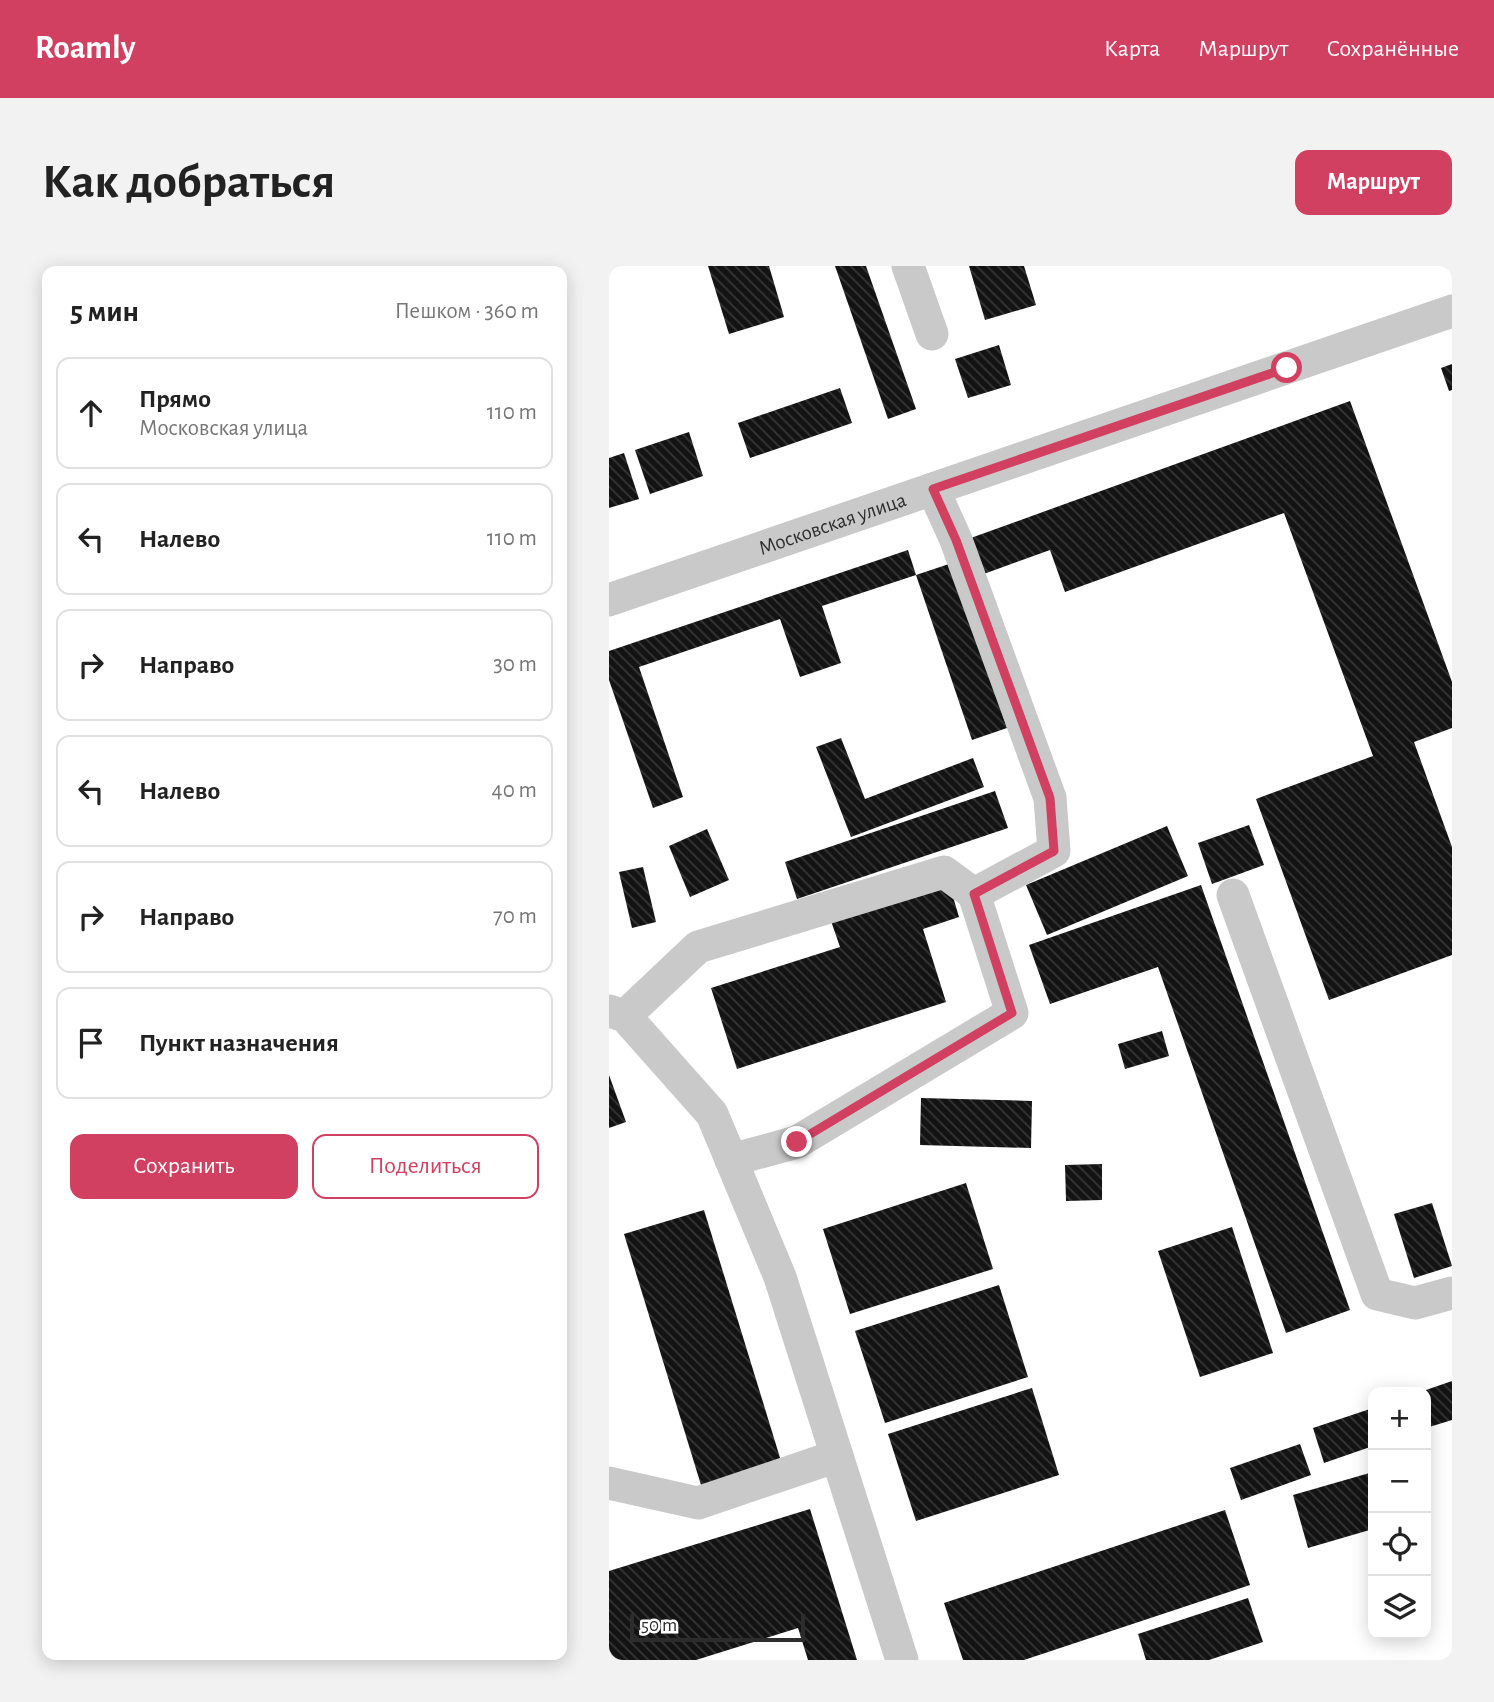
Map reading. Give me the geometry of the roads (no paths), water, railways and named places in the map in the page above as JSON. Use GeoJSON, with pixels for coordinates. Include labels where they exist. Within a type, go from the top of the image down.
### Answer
{"type":"FeatureCollection","features":[{"type":"Feature","properties":{"kind":"street"},"geometry":{"type":"LineString","coordinates":[[908,266],[932,334]]}},
{"type":"Feature","properties":{"kind":"street","name":"Московская улица"},"geometry":{"type":"LineString","coordinates":[[609,600],[1452,311]]}},
{"type":"Feature","properties":{"kind":"street"},"geometry":{"type":"LineString","coordinates":[[933,489],[956,540],[1050,798],[1054,851],[974,894]]}},
{"type":"Feature","properties":{"kind":"street"},"geometry":{"type":"LineString","coordinates":[[731,1160],[797,1142],[1012,1013],[974,894],[944,872],[698,947],[617,1013],[712,1114],[779,1277],[902,1660]]}},
{"type":"Feature","properties":{"kind":"street"},"geometry":{"type":"LineString","coordinates":[[1233,895],[1377,1294],[1415,1303],[1452,1293]]}},
{"type":"Feature","properties":{"kind":"street"},"geometry":{"type":"LineString","coordinates":[[609,1483],[698,1503],[837,1456]]}}]}
